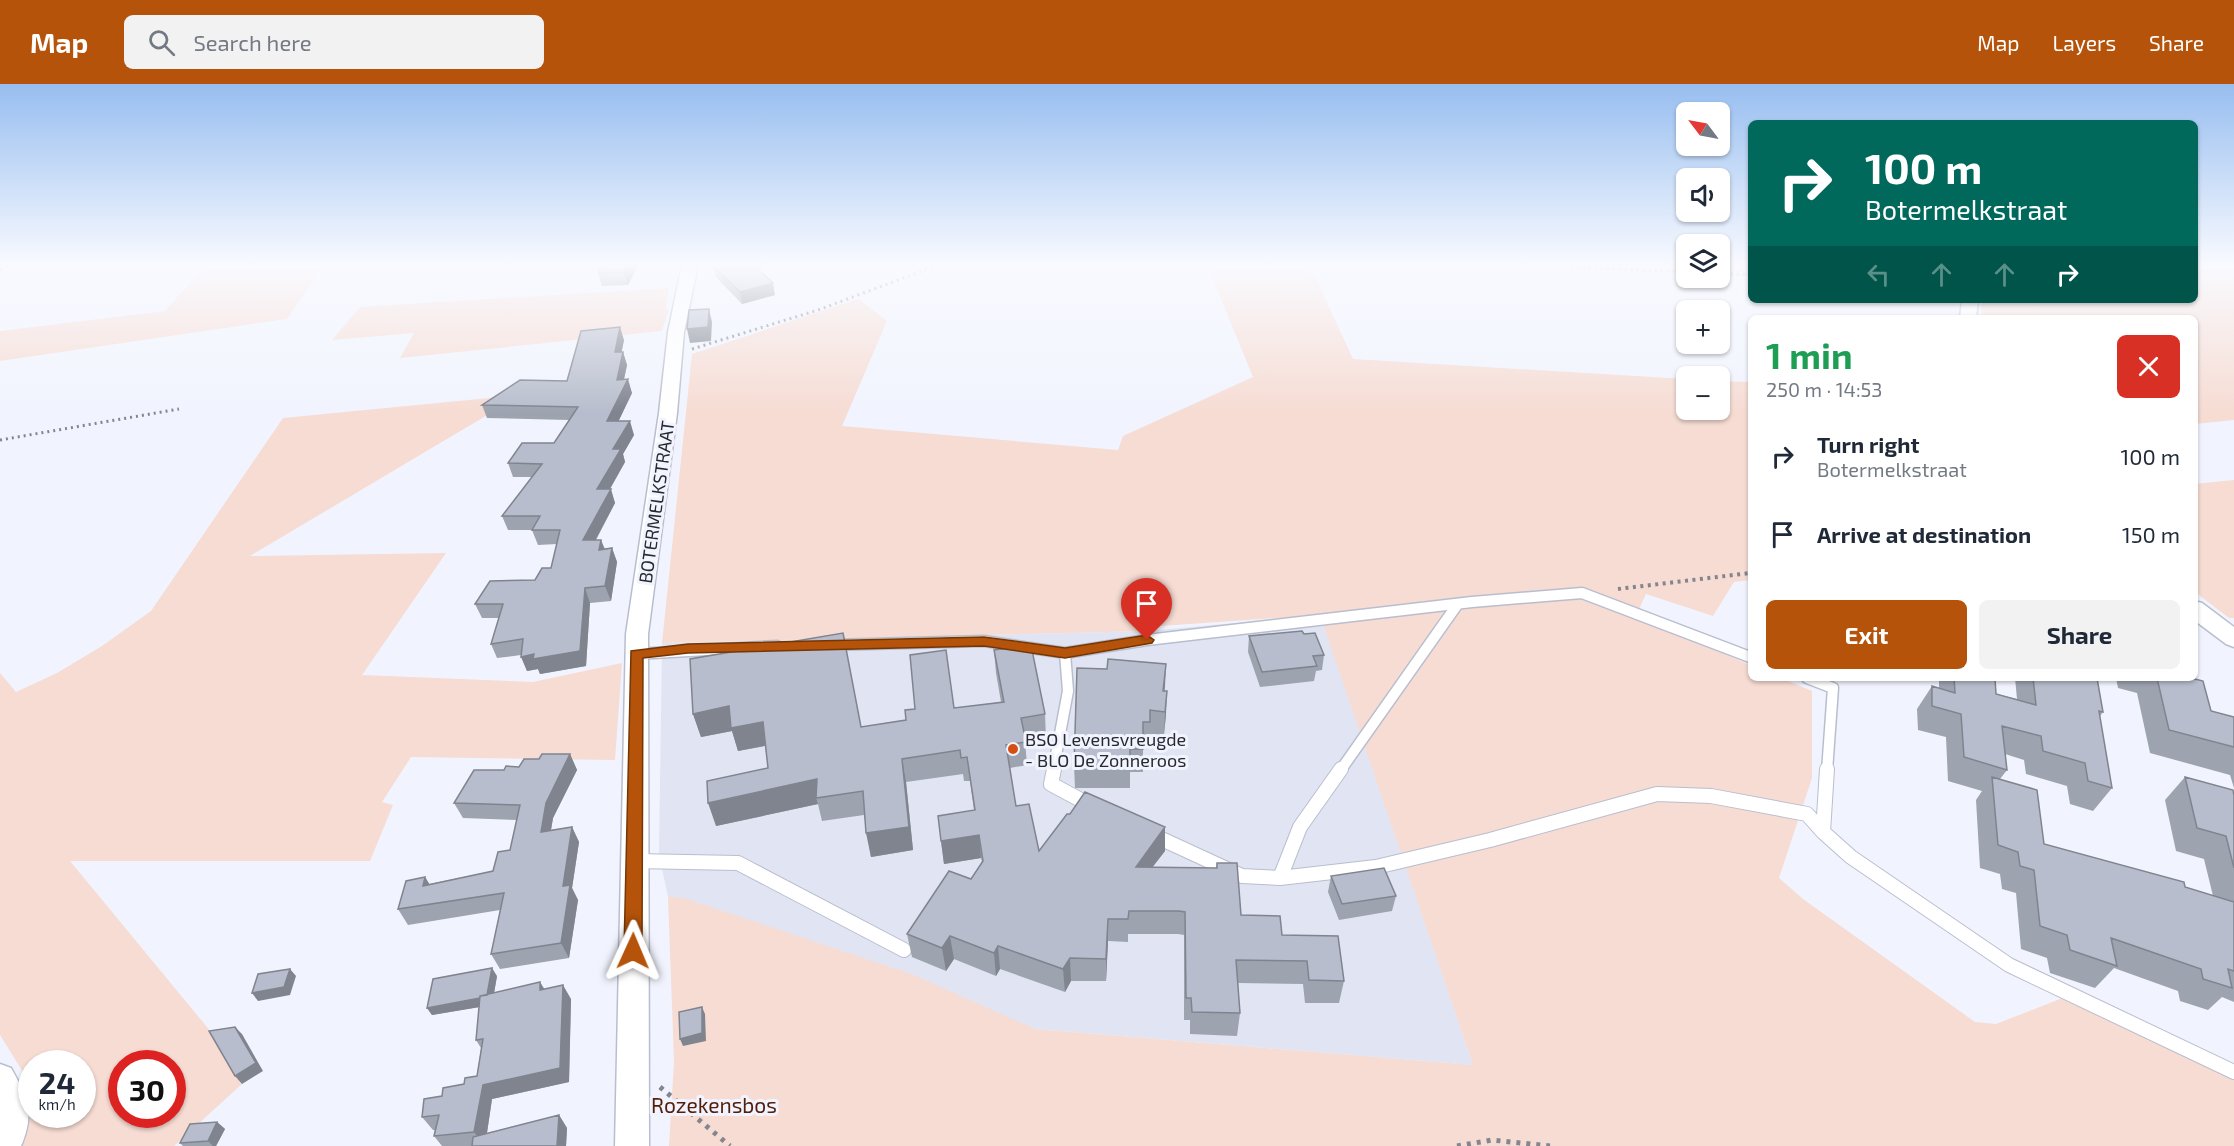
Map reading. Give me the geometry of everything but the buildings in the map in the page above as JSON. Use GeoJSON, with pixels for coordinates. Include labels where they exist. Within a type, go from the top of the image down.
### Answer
{"type":"FeatureCollection","features":[{"type":"Feature","properties":{"kind":"street","name":"BOTERMELKSTRAAT"},"geometry":{"type":"LineString","coordinates":[[632,1146],[636,654],[674,350],[681,315]]}},
{"type":"Feature","properties":{"kind":"street"},"geometry":{"type":"LineString","coordinates":[[2198,611],[2234,639]]}},
{"type":"Feature","properties":{"kind":"street"},"geometry":{"type":"LineString","coordinates":[[0,1079],[12,1101],[14,1128],[3,1146]]}},
{"type":"Feature","properties":{"kind":"lane"},"geometry":{"type":"LineString","coordinates":[[818,645],[984,641],[1065,653],[1147,640],[1582,593],[1748,656]]}},
{"type":"Feature","properties":{"kind":"lane"},"geometry":{"type":"LineString","coordinates":[[1280,878],[1300,827],[1457,605]]}},
{"type":"Feature","properties":{"kind":"lane"},"geometry":{"type":"LineString","coordinates":[[636,654],[688,649],[795,646]]}},
{"type":"Feature","properties":{"kind":"lane"},"geometry":{"type":"LineString","coordinates":[[1065,653],[1068,691],[1051,784],[1060,791],[1103,811]]}},
{"type":"Feature","properties":{"kind":"lane"},"geometry":{"type":"LineString","coordinates":[[1815,681],[1833,688],[1823,832]]}},
{"type":"Feature","properties":{"kind":"lane"},"geometry":{"type":"LineString","coordinates":[[1146,831],[1242,876],[1280,878],[1376,867],[1490,840],[1657,794],[1711,796],[1807,814],[1851,857],[2009,965],[2234,1072]]}},
{"type":"Feature","properties":{"kind":"lane"},"geometry":{"type":"LineString","coordinates":[[634,861],[738,863],[904,950]]}},
{"type":"Feature","properties":{"kind":"path"},"geometry":{"type":"LineString","coordinates":[[674,350],[706,346],[801,315]]}},
{"type":"Feature","properties":{"kind":"path"},"geometry":{"type":"LineString","coordinates":[[0,440],[178,409]]}},
{"type":"Feature","properties":{"kind":"path"},"geometry":{"type":"LineString","coordinates":[[1582,593],[1748,573]]}},
{"type":"Feature","properties":{"kind":"path"},"geometry":{"type":"LineString","coordinates":[[631,1063],[730,1146]]}},
{"type":"Feature","properties":{"kind":"path"},"geometry":{"type":"LineString","coordinates":[[1457,1146],[1492,1140],[1550,1146]]}},
{"type":"Feature","properties":{"kind":"shaded area","name":"BSO Levensvreugde - BLO De Zonneroos"},"geometry":{"type":"Polygon","coordinates":[[[1321,615],[1473,1065],[1035,1029],[668,897],[659,854],[662,643],[1148,631],[1321,615]]]}},
{"type":"Feature","properties":{"kind":"green space"},"geometry":{"type":"Polygon","coordinates":[[[136,315],[290,315],[287,319],[0,361],[0,331],[136,315]]]}},
{"type":"Feature","properties":{"kind":"green space"},"geometry":{"type":"Polygon","coordinates":[[[354,315],[667,315],[662,331],[400,358],[414,333],[332,340],[354,315]]]}},
{"type":"Feature","properties":{"kind":"green space","name":"Rozekensbos"},"geometry":{"type":"Polygon","coordinates":[[[811,315],[879,315],[887,321],[842,426],[1118,450],[1123,436],[1253,377],[1227,315],[1332,315],[1353,359],[1676,378],[1676,420],[1730,420],[1730,381],[1748,382],[1748,580],[1734,582],[1713,616],[1646,594],[1636,616],[1748,664],[1748,681],[1788,681],[1812,691],[1812,778],[1779,878],[1803,899],[1975,1022],[1996,1024],[2065,997],[2234,1075],[2234,1146],[669,1146],[674,1061],[668,897],[684,898],[914,975],[1035,1029],[1473,1065],[1320,615],[1161,626],[1142,603],[1148,631],[662,643],[692,354],[811,315]]]}},
{"type":"Feature","properties":{"kind":"green space"},"geometry":{"type":"Polygon","coordinates":[[[1981,315],[2234,315],[2234,420],[2198,424],[2198,315],[1981,315]]]}},
{"type":"Feature","properties":{"kind":"green space"},"geometry":{"type":"Polygon","coordinates":[[[521,395],[250,556],[446,553],[362,675],[533,682],[622,663],[615,760],[411,757],[382,802],[393,805],[370,861],[70,861],[216,1038],[242,1084],[174,1146],[21,1146],[26,1128],[96,1128],[96,1050],[18,1050],[18,1064],[0,1035],[0,673],[16,692],[57,673],[102,646],[151,611],[283,418],[521,395]]]}},
{"type":"Feature","properties":{"kind":"green space"},"geometry":{"type":"Polygon","coordinates":[[[2234,480],[2234,618],[2229,618],[2198,594],[2198,484],[2234,480]]]}},
{"type":"Feature","properties":{"kind":"place","name":"BSO Levensvreugde - BLO De Zonneroos"},"geometry":{"type":"Point","coordinates":[1013,749]}},
{"type":"Feature","properties":{"kind":"route"},"geometry":{"type":"LineString","coordinates":[[633,951],[636,654],[688,649],[984,641],[1065,653],[1147,640]]}}]}
